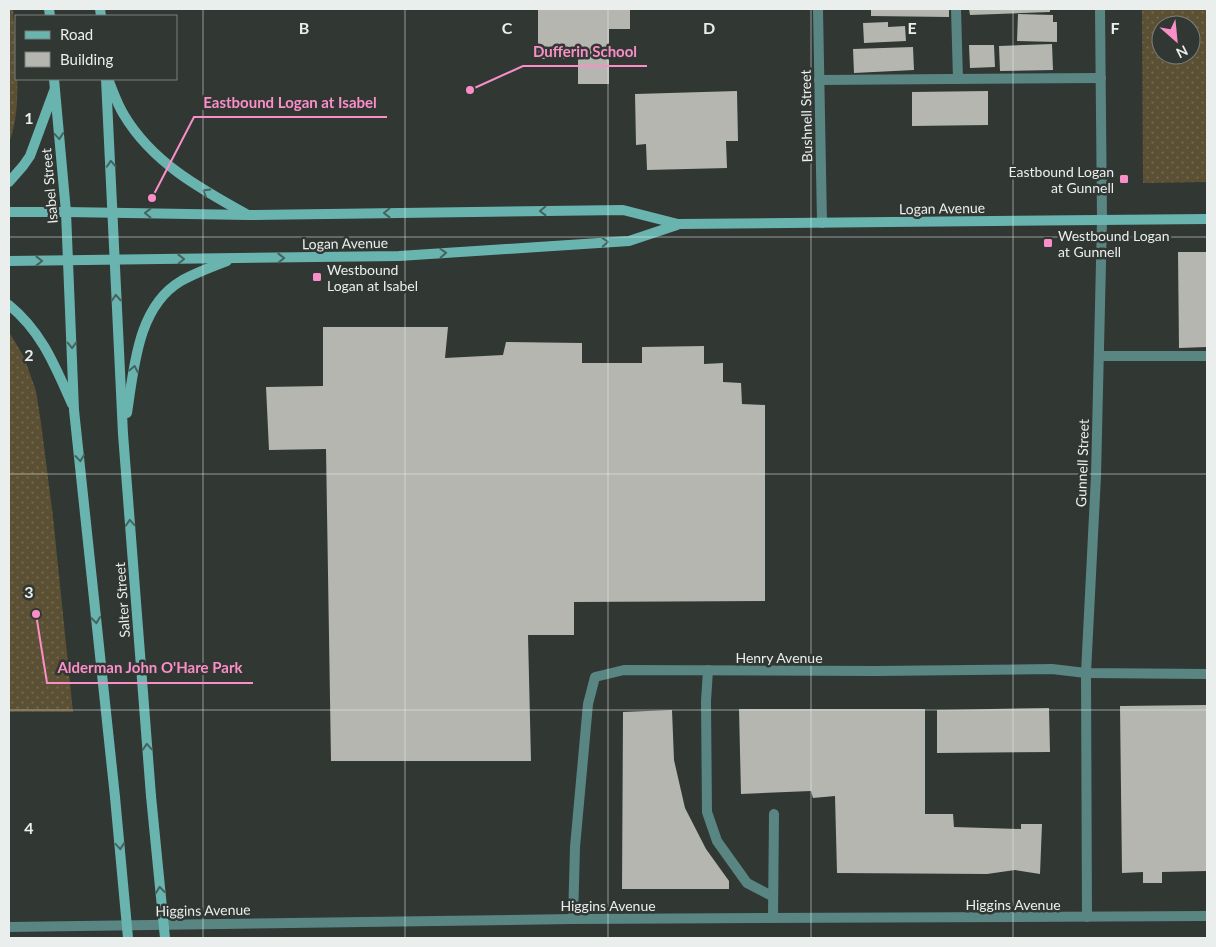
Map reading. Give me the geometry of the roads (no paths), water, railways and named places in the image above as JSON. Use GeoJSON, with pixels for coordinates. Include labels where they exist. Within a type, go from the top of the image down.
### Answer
{"type":"FeatureCollection","features":[{"type":"Feature","properties":{"kind":"main road"},"geometry":{"type":"LineString","coordinates":[[107,80],[115,260]]}},
{"type":"Feature","properties":{"kind":"main road"},"geometry":{"type":"LineString","coordinates":[[107,80],[123,114],[134,130],[169,167],[192,184],[249,215]]}},
{"type":"Feature","properties":{"kind":"main road"},"geometry":{"type":"LineString","coordinates":[[9,182],[30,156],[54,83]]}},
{"type":"Feature","properties":{"kind":"main road","name":"Isabel Street"},"geometry":{"type":"LineString","coordinates":[[54,83],[69,261]]}},
{"type":"Feature","properties":{"kind":"main road","name":"Logan Avenue"},"geometry":{"type":"LineString","coordinates":[[9,212],[249,215],[623,210],[678,224],[1207,219]]}},
{"type":"Feature","properties":{"kind":"main road","name":"Logan Avenue"},"geometry":{"type":"LineString","coordinates":[[9,261],[399,256],[628,241],[678,224]]}},
{"type":"Feature","properties":{"kind":"main road"},"geometry":{"type":"LineString","coordinates":[[123,434],[142,332],[154,310],[170,290],[180,282],[232,259]]}},
{"type":"Feature","properties":{"kind":"main road","name":"Salter Street"},"geometry":{"type":"LineString","coordinates":[[115,260],[123,434],[150,796],[165,938]]}},
{"type":"Feature","properties":{"kind":"main road","name":"Salter Street"},"geometry":{"type":"LineString","coordinates":[[69,261],[74,410],[128,938]]}},
{"type":"Feature","properties":{"kind":"main road"},"geometry":{"type":"LineString","coordinates":[[9,305],[36,332],[46,347],[74,410]]}},
{"type":"Feature","properties":{"kind":"street","name":"Bushnell Street"},"geometry":{"type":"LineString","coordinates":[[818,9],[822,223]]}},
{"type":"Feature","properties":{"kind":"street"},"geometry":{"type":"LineString","coordinates":[[956,9],[958,79]]}},
{"type":"Feature","properties":{"kind":"street","name":"Gunnell Street"},"geometry":{"type":"LineString","coordinates":[[1087,917],[1086,673],[1096,476],[1102,220],[1100,9]]}},
{"type":"Feature","properties":{"kind":"street"},"geometry":{"type":"LineString","coordinates":[[819,80],[1100,78]]}},
{"type":"Feature","properties":{"kind":"street"},"geometry":{"type":"LineString","coordinates":[[1099,356],[1207,356]]}},
{"type":"Feature","properties":{"kind":"street","name":"Henry Avenue"},"geometry":{"type":"LineString","coordinates":[[573,919],[576,846],[588,704],[595,678],[624,670],[886,671],[1052,669],[1086,673],[1207,674]]}},
{"type":"Feature","properties":{"kind":"street"},"geometry":{"type":"LineString","coordinates":[[708,670],[706,701],[708,812],[717,841],[748,884],[772,896]]}},
{"type":"Feature","properties":{"kind":"street"},"geometry":{"type":"LineString","coordinates":[[773,918],[774,814]]}},
{"type":"Feature","properties":{"kind":"street","name":"Higgins Avenue"},"geometry":{"type":"LineString","coordinates":[[9,927],[573,919],[1207,916]]}},
{"type":"Feature","properties":{"kind":"place","name":"Dufferin School"},"geometry":{"type":"Point","coordinates":[470,90]}},
{"type":"Feature","properties":{"kind":"place","name":"Eastbound Logan at Gunnell"},"geometry":{"type":"Point","coordinates":[1124,179]}},
{"type":"Feature","properties":{"kind":"place","name":"Eastbound Logan at Isabel"},"geometry":{"type":"Point","coordinates":[152,198]}},
{"type":"Feature","properties":{"kind":"place","name":"Westbound Logan at Gunnell"},"geometry":{"type":"Point","coordinates":[1048,243]}},
{"type":"Feature","properties":{"kind":"place","name":"Westbound Logan at Isabel"},"geometry":{"type":"Point","coordinates":[317,277]}},
{"type":"Feature","properties":{"kind":"place","name":"Alderman John O'Hare Park"},"geometry":{"type":"Point","coordinates":[36,614]}}]}
